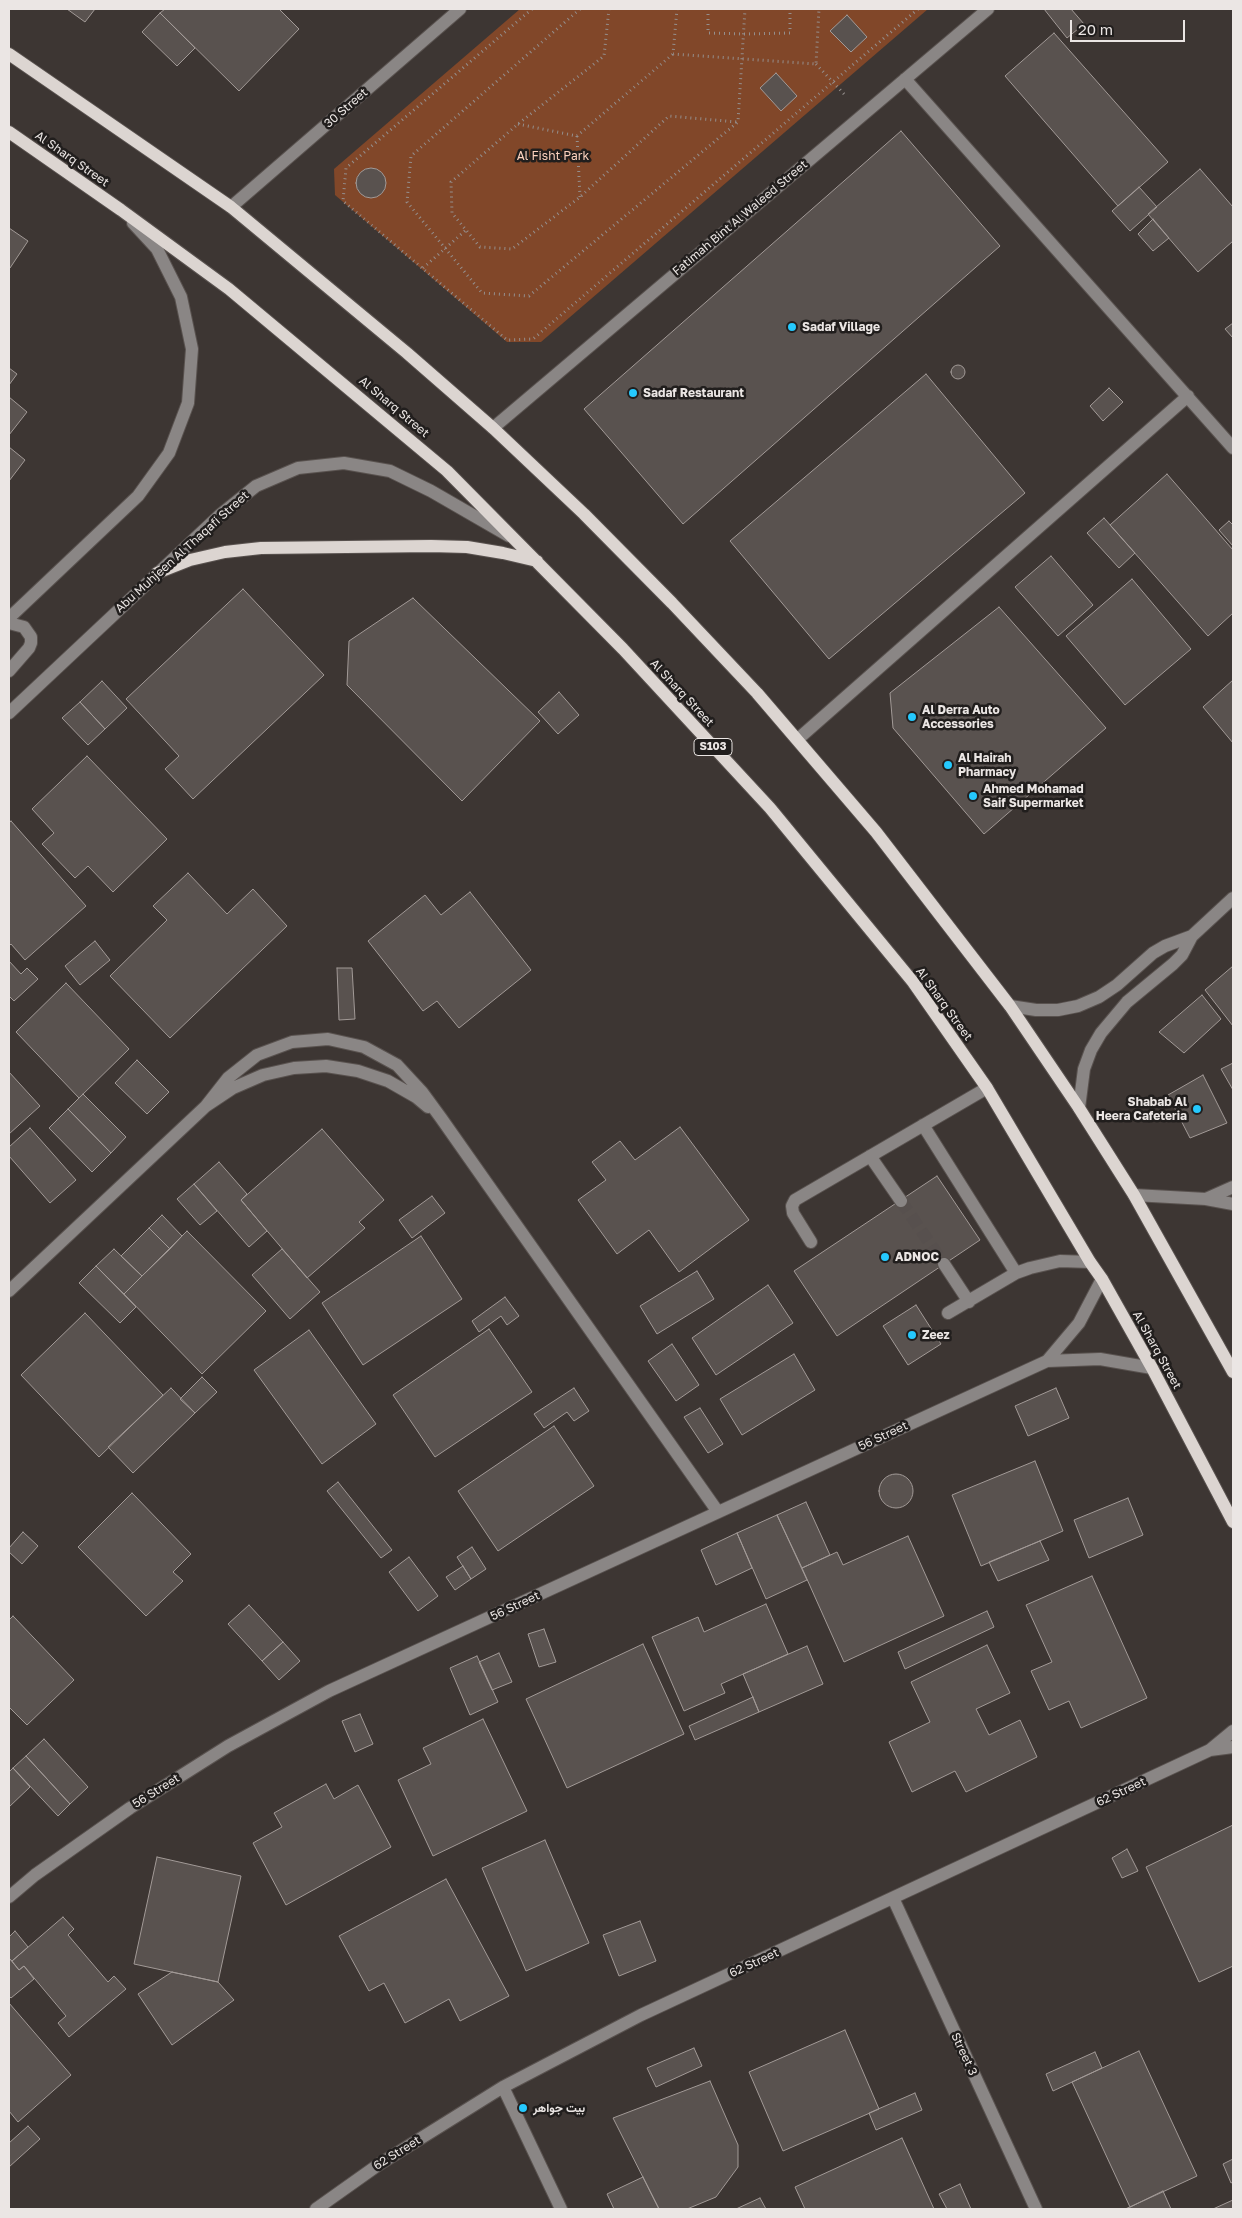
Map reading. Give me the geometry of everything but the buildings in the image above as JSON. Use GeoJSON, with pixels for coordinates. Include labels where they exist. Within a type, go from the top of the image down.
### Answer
{"type":"FeatureCollection","features":[{"type":"Feature","properties":{"kind":"main road"},"geometry":{"type":"LineString","coordinates":[[9,54],[231,207],[407,353],[493,428],[584,514],[672,603],[798,739],[876,832],[1010,1006],[1079,1108],[1134,1195],[1233,1372]]}},
{"type":"Feature","properties":{"kind":"main road","name":"Al Sharq Street"},"geometry":{"type":"LineString","coordinates":[[9,132],[121,210],[229,289],[334,374],[447,471],[630,656],[770,808],[913,982],[988,1088],[1090,1262],[1102,1279],[1152,1368],[1233,1522]]}},
{"type":"Feature","properties":{"kind":"main road"},"geometry":{"type":"LineString","coordinates":[[157,573],[190,560],[225,552],[261,548],[422,546],[467,548],[503,553],[538,561]]}},
{"type":"Feature","properties":{"kind":"street","name":"Fatimah Bint Al Waleed Street"},"geometry":{"type":"LineString","coordinates":[[493,428],[988,9]]}},
{"type":"Feature","properties":{"kind":"street","name":"30 Street"},"geometry":{"type":"LineString","coordinates":[[231,207],[454,11]]}},
{"type":"Feature","properties":{"kind":"street"},"geometry":{"type":"LineString","coordinates":[[905,79],[1233,448]]}},
{"type":"Feature","properties":{"kind":"street"},"geometry":{"type":"LineString","coordinates":[[9,618],[138,496],[169,453],[188,403],[192,349],[181,297],[157,249],[121,210]]}},
{"type":"Feature","properties":{"kind":"street"},"geometry":{"type":"LineString","coordinates":[[798,739],[1188,396]]}},
{"type":"Feature","properties":{"kind":"street","name":"Abu Muhjeen Al Thaqafi Street"},"geometry":{"type":"LineString","coordinates":[[9,713],[220,515],[256,486],[298,468],[344,462],[390,471],[432,491],[520,543]]}},
{"type":"Feature","properties":{"kind":"street"},"geometry":{"type":"LineString","coordinates":[[9,623],[24,627],[31,637],[32,643],[9,671]]}},
{"type":"Feature","properties":{"kind":"street"},"geometry":{"type":"LineString","coordinates":[[1079,1108],[1084,1069],[1091,1050],[1101,1033],[1127,1002],[1182,955],[1192,936],[1233,898]]}},
{"type":"Feature","properties":{"kind":"street"},"geometry":{"type":"LineString","coordinates":[[1010,1006],[1036,1010],[1058,1010],[1078,1006],[1099,997],[1117,985],[1153,953],[1165,946],[1192,936]]}},
{"type":"Feature","properties":{"kind":"street"},"geometry":{"type":"LineString","coordinates":[[9,1292],[206,1106],[228,1078],[257,1055],[292,1042],[328,1039],[364,1047],[397,1065],[422,1092],[442,1118],[718,1512]]}},
{"type":"Feature","properties":{"kind":"street"},"geometry":{"type":"LineString","coordinates":[[206,1106],[233,1088],[262,1075],[294,1068],[326,1066],[358,1071],[388,1081],[416,1097],[442,1118]]}},
{"type":"Feature","properties":{"kind":"street"},"geometry":{"type":"LineString","coordinates":[[811,1242],[793,1213],[792,1206],[795,1200],[988,1088]]}},
{"type":"Feature","properties":{"kind":"street"},"geometry":{"type":"LineString","coordinates":[[923,1125],[1016,1273]]}},
{"type":"Feature","properties":{"kind":"street"},"geometry":{"type":"LineString","coordinates":[[870,1156],[901,1200]]}},
{"type":"Feature","properties":{"kind":"street"},"geometry":{"type":"LineString","coordinates":[[1206,1199],[1233,1187]]}},
{"type":"Feature","properties":{"kind":"street"},"geometry":{"type":"LineString","coordinates":[[1134,1195],[1206,1199],[1233,1204]]}},
{"type":"Feature","properties":{"kind":"street"},"geometry":{"type":"LineString","coordinates":[[948,1314],[1016,1273],[1052,1263],[1090,1262]]}},
{"type":"Feature","properties":{"kind":"street"},"geometry":{"type":"LineString","coordinates":[[944,1264],[968,1302]]}},
{"type":"Feature","properties":{"kind":"street","name":"56 Street"},"geometry":{"type":"LineString","coordinates":[[1048,1360],[1079,1323],[1102,1279]]}},
{"type":"Feature","properties":{"kind":"street","name":"56 Street"},"geometry":{"type":"LineString","coordinates":[[9,1897],[35,1875],[130,1808],[228,1746],[321,1695],[1048,1360],[1100,1359],[1152,1368]]}},
{"type":"Feature","properties":{"kind":"street","name":"62 Street"},"geometry":{"type":"LineString","coordinates":[[316,2209],[378,2165],[503,2087],[641,2015],[1210,1750],[1233,1731]]}},
{"type":"Feature","properties":{"kind":"street","name":"62 Street"},"geometry":{"type":"LineString","coordinates":[[1210,1750],[1233,1747]]}},
{"type":"Feature","properties":{"kind":"street","name":"Street 3"},"geometry":{"type":"LineString","coordinates":[[893,1898],[1036,2209]]}},
{"type":"Feature","properties":{"kind":"street"},"geometry":{"type":"LineString","coordinates":[[503,2087],[561,2209]]}},
{"type":"Feature","properties":{"kind":"path"},"geometry":{"type":"LineString","coordinates":[[532,9],[346,168],[343,200],[507,340],[533,339],[918,9]]}},
{"type":"Feature","properties":{"kind":"path"},"geometry":{"type":"LineString","coordinates":[[580,9],[411,156],[408,202],[482,293],[529,296],[738,122],[745,9]]}},
{"type":"Feature","properties":{"kind":"path"},"geometry":{"type":"LineString","coordinates":[[609,9],[604,56],[518,124],[452,182],[452,213],[480,247],[512,249],[580,197],[670,116],[738,122]]}},
{"type":"Feature","properties":{"kind":"path"},"geometry":{"type":"LineString","coordinates":[[577,136],[673,54],[677,9]]}},
{"type":"Feature","properties":{"kind":"path"},"geometry":{"type":"LineString","coordinates":[[708,9],[708,33],[744,34],[790,33],[790,9]]}},
{"type":"Feature","properties":{"kind":"path"},"geometry":{"type":"LineString","coordinates":[[816,64],[819,9]]}},
{"type":"Feature","properties":{"kind":"path"},"geometry":{"type":"LineString","coordinates":[[673,54],[816,64],[863,114]]}},
{"type":"Feature","properties":{"kind":"path"},"geometry":{"type":"LineString","coordinates":[[518,124],[577,136]]}},
{"type":"Feature","properties":{"kind":"path"},"geometry":{"type":"LineString","coordinates":[[577,136],[580,197]]}},
{"type":"Feature","properties":{"kind":"path"},"geometry":{"type":"LineString","coordinates":[[423,268],[466,230]]}},
{"type":"Feature","properties":{"kind":"green space","name":"Al Fisht Park"},"geometry":{"type":"Polygon","coordinates":[[[520,9],[928,9],[541,342],[507,342],[335,195],[334,169],[520,9]]]}},
{"type":"Feature","properties":{"kind":"tunnel"},"geometry":{"type":"LineString","coordinates":[[901,1201],[944,1264]]}},
{"type":"Feature","properties":{"kind":"place","name":"Sadaf Village"},"geometry":{"type":"Point","coordinates":[792,327]}},
{"type":"Feature","properties":{"kind":"place","name":"Sadaf Restaurant"},"geometry":{"type":"Point","coordinates":[633,393]}},
{"type":"Feature","properties":{"kind":"place","name":"Al Derra Auto Accessories"},"geometry":{"type":"Point","coordinates":[912,717]}},
{"type":"Feature","properties":{"kind":"place","name":"Al Hairah Pharmacy"},"geometry":{"type":"Point","coordinates":[948,765]}},
{"type":"Feature","properties":{"kind":"place","name":"Ahmed Mohamad Saif Supermarket"},"geometry":{"type":"Point","coordinates":[973,796]}},
{"type":"Feature","properties":{"kind":"place","name":"Shabab Al Heera Cafeteria"},"geometry":{"type":"Point","coordinates":[1197,1109]}},
{"type":"Feature","properties":{"kind":"place","name":"ADNOC"},"geometry":{"type":"Point","coordinates":[885,1257]}},
{"type":"Feature","properties":{"kind":"place","name":"Zeez"},"geometry":{"type":"Point","coordinates":[912,1335]}},
{"type":"Feature","properties":{"kind":"place","name":"بيت جواهر"},"geometry":{"type":"Point","coordinates":[523,2108]}}]}
